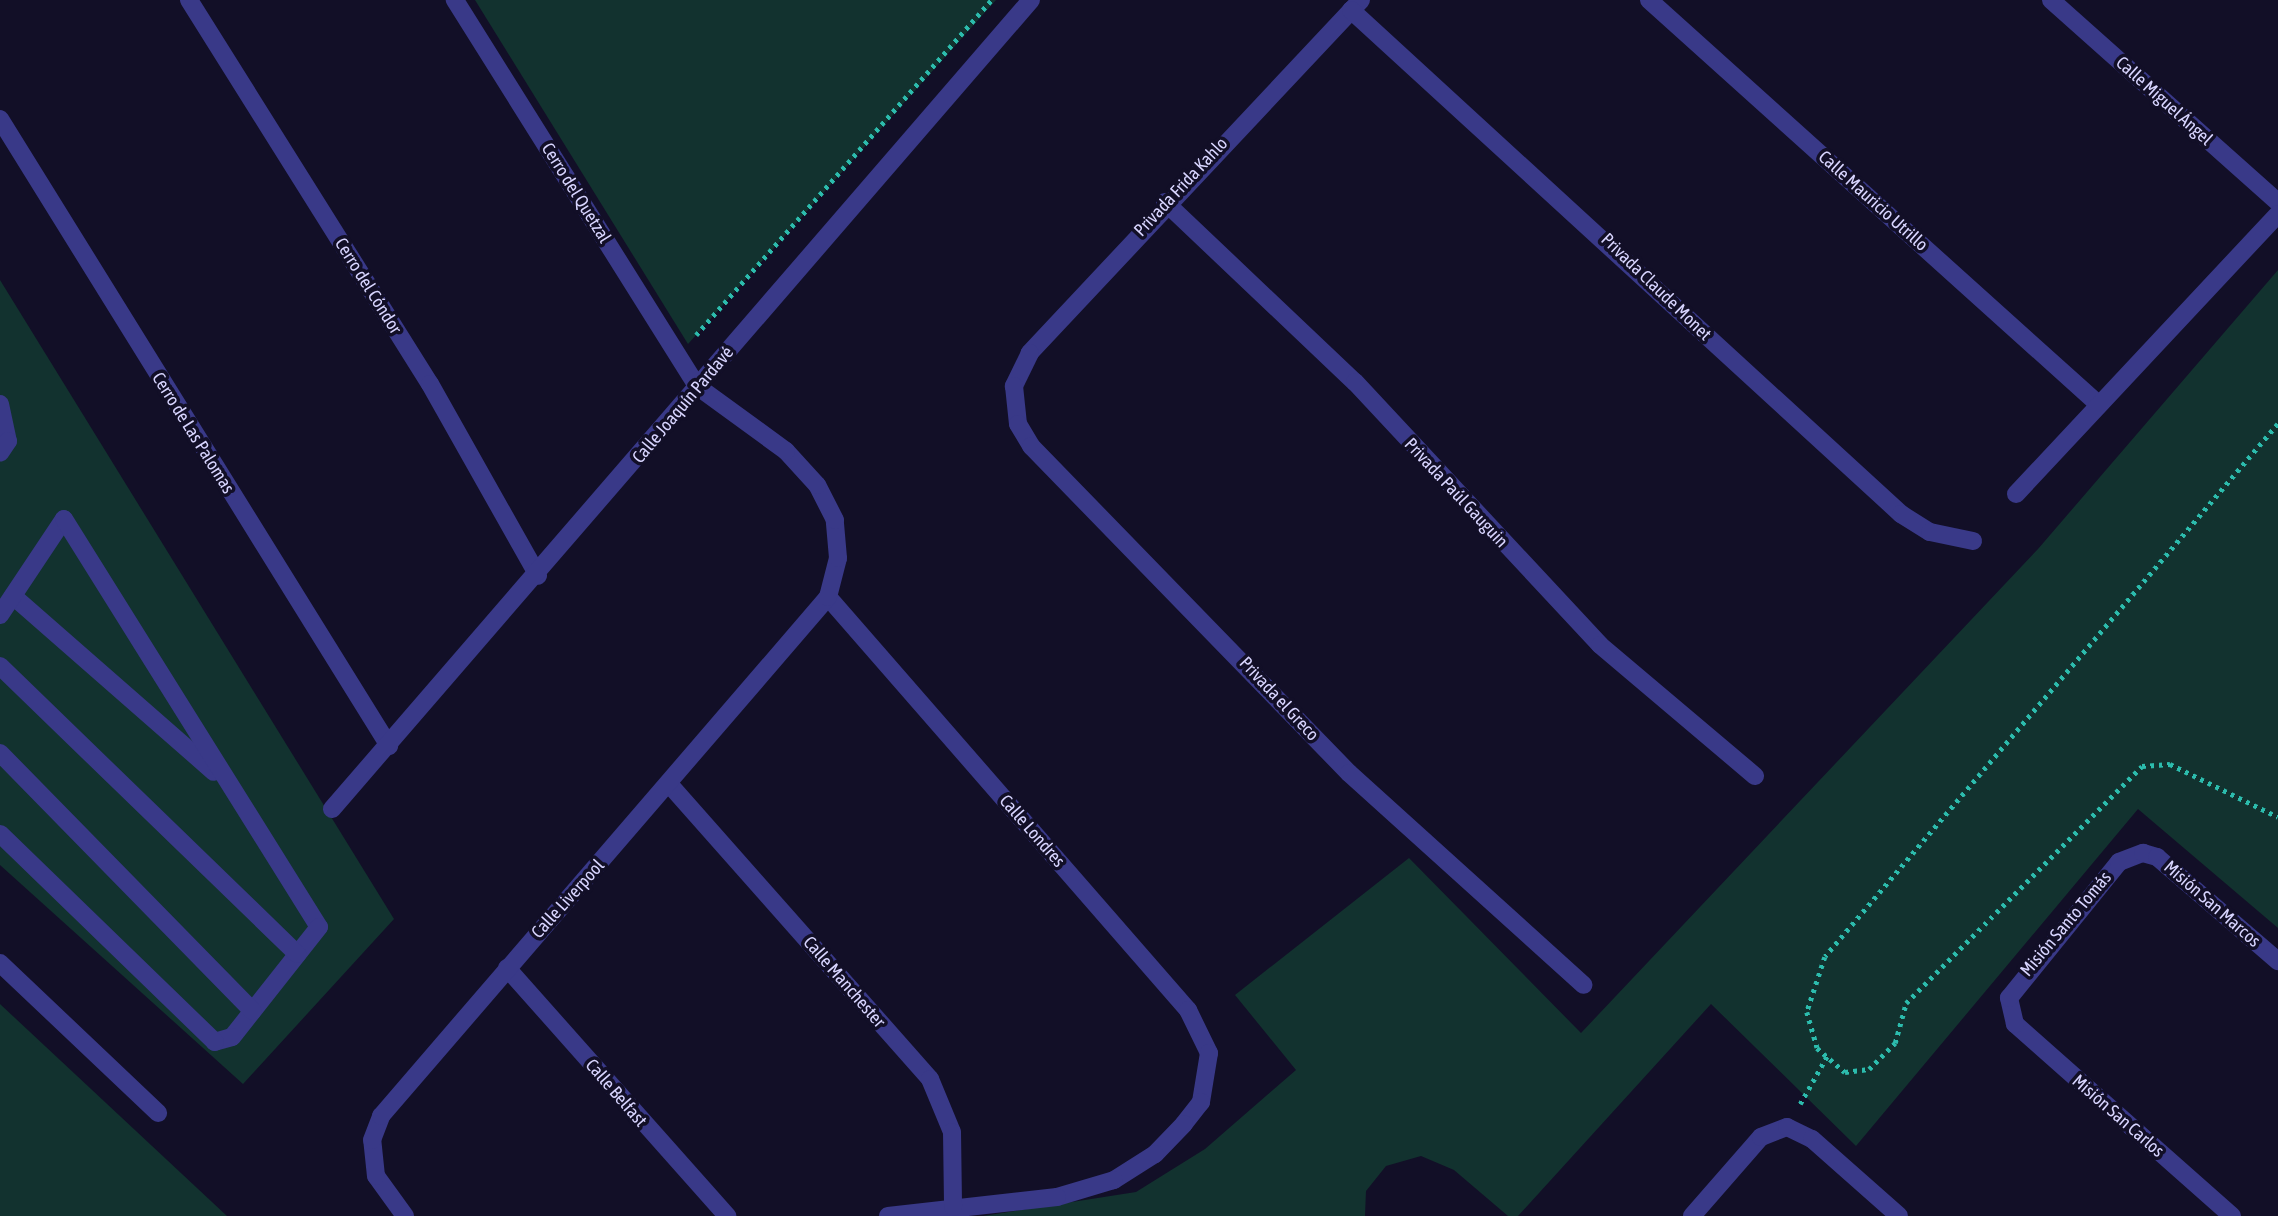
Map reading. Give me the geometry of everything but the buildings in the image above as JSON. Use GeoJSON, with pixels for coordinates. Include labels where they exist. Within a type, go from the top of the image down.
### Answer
{"type":"FeatureCollection","features":[{"type":"Feature","properties":{"kind":"street","name":"Cerro del Cóndor"},"geometry":{"type":"LineString","coordinates":[[189,0],[430,384],[538,576]]}},
{"type":"Feature","properties":{"kind":"street","name":"Cerro del Quetzal"},"geometry":{"type":"LineString","coordinates":[[455,0],[697,386]]}},
{"type":"Feature","properties":{"kind":"street","name":"Calle Joaquín Pardavé"},"geometry":{"type":"LineString","coordinates":[[332,809],[538,576],[697,386],[1031,0]]}},
{"type":"Feature","properties":{"kind":"street","name":"Calle Mauricio Utrillo"},"geometry":{"type":"LineString","coordinates":[[1649,0],[2097,402]]}},
{"type":"Feature","properties":{"kind":"street","name":"Calle Miguel Ángel"},"geometry":{"type":"LineString","coordinates":[[2050,0],[2278,202]]}},
{"type":"Feature","properties":{"kind":"street","name":"Privada Frida Kahlo"},"geometry":{"type":"LineString","coordinates":[[1014,386],[1030,353],[1165,202],[1356,5]]}},
{"type":"Feature","properties":{"kind":"street","name":"Privada Claude Monet"},"geometry":{"type":"LineString","coordinates":[[1356,5],[1901,514],[1930,532],[1973,541]]}},
{"type":"Feature","properties":{"kind":"street","name":"Cerro de Las Palomas"},"geometry":{"type":"LineString","coordinates":[[0,119],[389,746]]}},
{"type":"Feature","properties":{"kind":"street","name":"Privada Paúl Gauguin"},"geometry":{"type":"LineString","coordinates":[[1165,202],[1355,382],[1600,645],[1755,776]]}},
{"type":"Feature","properties":{"kind":"street"},"geometry":{"type":"LineString","coordinates":[[2016,494],[2097,402],[2278,214]]}},
{"type":"Feature","properties":{"kind":"street"},"geometry":{"type":"LineString","coordinates":[[697,386],[786,451],[817,485],[835,520],[838,558],[828,597]]}},
{"type":"Feature","properties":{"kind":"street","name":"Privada el Greco"},"geometry":{"type":"LineString","coordinates":[[1014,386],[1018,424],[1031,446],[1349,773],[1584,985]]}},
{"type":"Feature","properties":{"kind":"street"},"geometry":{"type":"LineString","coordinates":[[0,404],[8,441],[0,453]]}},
{"type":"Feature","properties":{"kind":"street"},"geometry":{"type":"LineString","coordinates":[[0,615],[64,519],[318,926],[225,1042],[215,1042],[0,834]]}},
{"type":"Feature","properties":{"kind":"street"},"geometry":{"type":"LineString","coordinates":[[13,596],[230,786]]}},
{"type":"Feature","properties":{"kind":"street","name":"Calle Liverpool"},"geometry":{"type":"LineString","coordinates":[[405,1216],[376,1176],[372,1140],[381,1116],[507,968],[670,785],[828,597]]}},
{"type":"Feature","properties":{"kind":"street","name":"Calle Londres"},"geometry":{"type":"LineString","coordinates":[[828,597],[1188,1010],[1204,1033],[1209,1078],[1184,1124],[1155,1154],[1114,1180],[1057,1197],[953,1207]]}},
{"type":"Feature","properties":{"kind":"street"},"geometry":{"type":"LineString","coordinates":[[0,666],[297,954]]}},
{"type":"Feature","properties":{"kind":"street"},"geometry":{"type":"LineString","coordinates":[[0,753],[253,1010]]}},
{"type":"Feature","properties":{"kind":"street","name":"Calle Manchester"},"geometry":{"type":"LineString","coordinates":[[670,785],[930,1079],[952,1132],[953,1207]]}},
{"type":"Feature","properties":{"kind":"street","name":"Misión San Marcos"},"geometry":{"type":"LineString","coordinates":[[2143,852],[2157,857],[2278,961]]}},
{"type":"Feature","properties":{"kind":"street","name":"Misión Santo Tomás"},"geometry":{"type":"LineString","coordinates":[[2009,1012],[2009,998],[2024,975],[2119,862],[2143,852]]}},
{"type":"Feature","properties":{"kind":"street"},"geometry":{"type":"LineString","coordinates":[[0,963],[158,1113]]}},
{"type":"Feature","properties":{"kind":"street","name":"Calle Belfast"},"geometry":{"type":"LineString","coordinates":[[507,968],[727,1216]]}},
{"type":"Feature","properties":{"kind":"street","name":"Misión San Carlos"},"geometry":{"type":"LineString","coordinates":[[2009,1012],[2232,1216]]}},
{"type":"Feature","properties":{"kind":"street"},"geometry":{"type":"LineString","coordinates":[[1692,1216],[1761,1137],[1793,1128],[1899,1216]]}},
{"type":"Feature","properties":{"kind":"street"},"geometry":{"type":"LineString","coordinates":[[888,1216],[953,1207]]}},
{"type":"Feature","properties":{"kind":"path"},"geometry":{"type":"LineString","coordinates":[[688,337],[696,335],[991,0]]}},
{"type":"Feature","properties":{"kind":"path"},"geometry":{"type":"LineString","coordinates":[[2278,424],[1825,957],[1807,1012],[1817,1048],[1845,1072],[1869,1069],[1895,1043],[1906,1003],[2142,766],[2170,764],[2278,817]]}},
{"type":"Feature","properties":{"kind":"path"},"geometry":{"type":"LineString","coordinates":[[1793,1128],[1827,1056]]}},
{"type":"Feature","properties":{"kind":"green space"},"geometry":{"type":"Polygon","coordinates":[[[475,0],[996,0],[688,344],[475,0]]]}},
{"type":"Feature","properties":{"kind":"green space"},"geometry":{"type":"Polygon","coordinates":[[[2278,270],[2278,928],[2138,809],[1856,1146],[1711,1004],[1518,1216],[1508,1216],[1454,1170],[1421,1156],[1386,1166],[1366,1191],[1365,1216],[983,1216],[1136,1192],[1205,1149],[1296,1070],[1235,995],[1409,858],[1581,1033],[2038,549],[2278,270]]]}},
{"type":"Feature","properties":{"kind":"green space"},"geometry":{"type":"Polygon","coordinates":[[[0,280],[394,919],[243,1084],[0,865],[0,280]]]}},
{"type":"Feature","properties":{"kind":"green space"},"geometry":{"type":"Polygon","coordinates":[[[0,1004],[227,1216],[0,1216],[0,1004]]]}}]}
